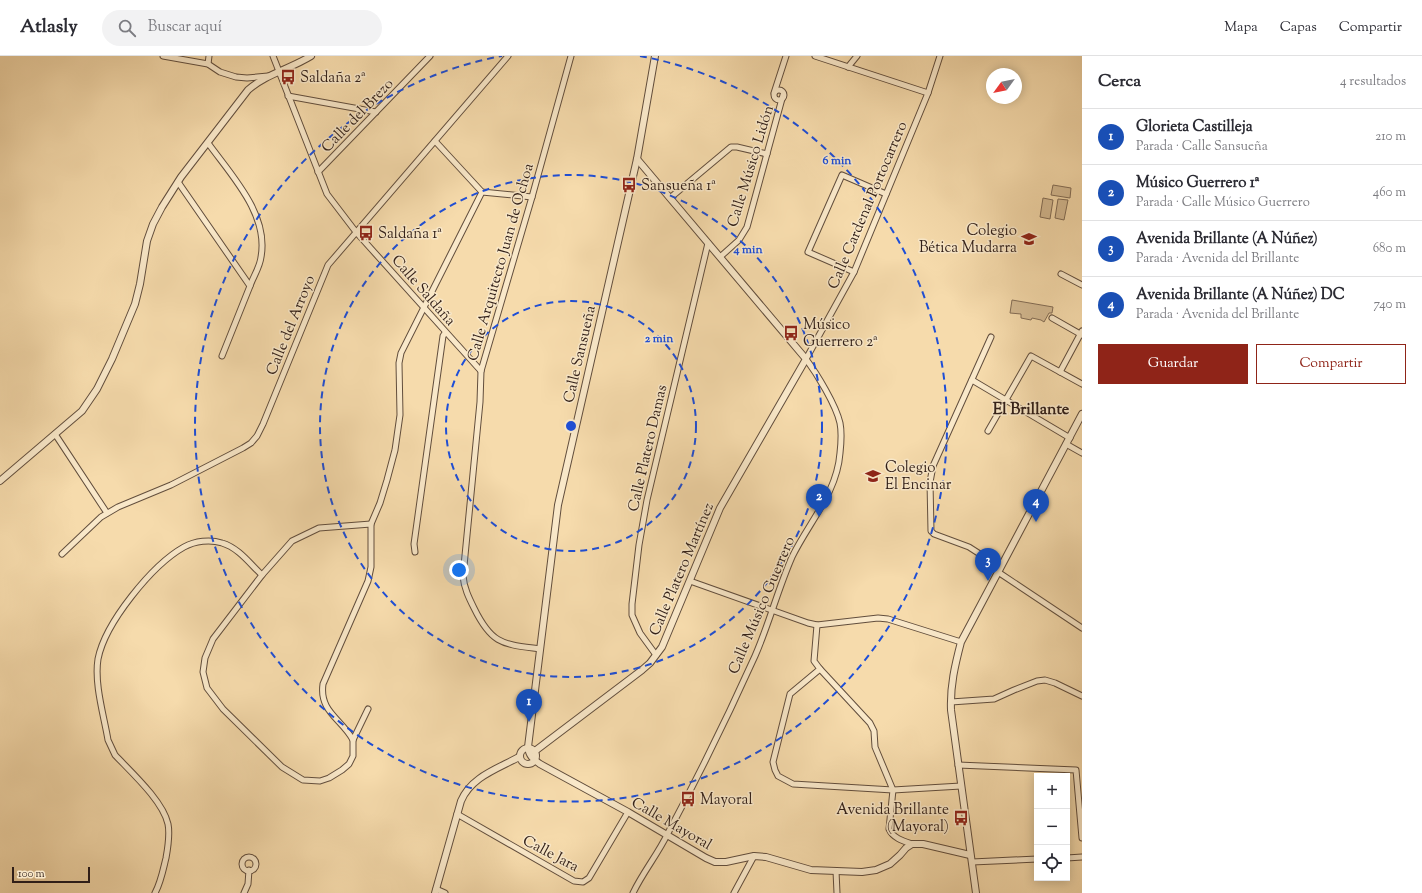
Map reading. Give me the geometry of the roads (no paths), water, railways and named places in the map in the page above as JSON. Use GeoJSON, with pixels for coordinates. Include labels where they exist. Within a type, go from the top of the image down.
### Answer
{"type":"FeatureCollection","features":[{"type":"Feature","properties":{"kind":"street"},"geometry":{"type":"LineString","coordinates":[[163,56],[208,64],[220,72],[236,77],[247,78],[269,76]]}},
{"type":"Feature","properties":{"kind":"street"},"geometry":{"type":"LineString","coordinates":[[208,64],[209,56]]}},
{"type":"Feature","properties":{"kind":"street","name":"Calle Saldaña"},"geometry":{"type":"LineString","coordinates":[[273,56],[327,194],[356,232],[445,333],[481,371]]}},
{"type":"Feature","properties":{"kind":"street"},"geometry":{"type":"LineString","coordinates":[[0,481],[82,411],[97,389],[112,359],[135,304],[153,224],[168,195],[248,90],[269,76],[311,56]]}},
{"type":"Feature","properties":{"kind":"street","name":"Calle del Brezo"},"geometry":{"type":"LineString","coordinates":[[318,172],[430,56]]}},
{"type":"Feature","properties":{"kind":"street","name":"Calle del Arroyo"},"geometry":{"type":"LineString","coordinates":[[62,554],[107,513],[222,460],[251,443],[257,436],[263,424],[325,270],[332,259],[508,56]]}},
{"type":"Feature","properties":{"kind":"street","name":"Calle Arquitecto Juan de Ochoa"},"geometry":{"type":"LineString","coordinates":[[540,649],[509,645],[493,637],[481,623],[468,595],[464,582],[481,396],[481,371],[532,197],[571,56]]}},
{"type":"Feature","properties":{"kind":"street","name":"Calle Sansueña"},"geometry":{"type":"LineString","coordinates":[[530,755],[528,747],[558,505],[637,160],[655,56]]}},
{"type":"Feature","properties":{"kind":"street","name":"Calle Músico Lidón"},"geometry":{"type":"LineString","coordinates":[[720,257],[739,240],[747,227],[783,96],[780,99],[777,99],[774,93],[786,56]]}},
{"type":"Feature","properties":{"kind":"street"},"geometry":{"type":"LineString","coordinates":[[816,56],[928,92]]}},
{"type":"Feature","properties":{"kind":"street"},"geometry":{"type":"LineString","coordinates":[[848,67],[857,56]]}},
{"type":"Feature","properties":{"kind":"street","name":"Calle Cardenal Portocarrero"},"geometry":{"type":"LineString","coordinates":[[806,359],[854,272],[928,92],[940,56]]}},
{"type":"Feature","properties":{"kind":"street"},"geometry":{"type":"LineString","coordinates":[[288,96],[376,112]]}},
{"type":"Feature","properties":{"kind":"street"},"geometry":{"type":"LineString","coordinates":[[435,141],[482,192],[532,197]]}},
{"type":"Feature","properties":{"kind":"street"},"geometry":{"type":"LineString","coordinates":[[208,143],[251,203],[260,225],[262,236],[261,259],[222,356]]}},
{"type":"Feature","properties":{"kind":"street"},"geometry":{"type":"LineString","coordinates":[[670,198],[731,147],[767,154]]}},
{"type":"Feature","properties":{"kind":"street","name":"Calle Músico Guerrero"},"geometry":{"type":"LineString","coordinates":[[633,893],[667,835],[755,655],[792,558],[835,481],[841,438],[840,424],[836,410],[806,359],[637,160]]}},
{"type":"Feature","properties":{"kind":"street"},"geometry":{"type":"LineString","coordinates":[[854,272],[808,252],[842,175],[886,194]]}},
{"type":"Feature","properties":{"kind":"street"},"geometry":{"type":"LineString","coordinates":[[178,182],[250,286]]}},
{"type":"Feature","properties":{"kind":"street"},"geometry":{"type":"LineString","coordinates":[[353,740],[323,702],[321,693],[323,684],[368,581],[371,566],[371,524],[380,503],[395,450],[400,415],[399,364],[401,353],[482,192]]}},
{"type":"Feature","properties":{"kind":"street","name":"Calle Platero Damas"},"geometry":{"type":"LineString","coordinates":[[656,655],[640,633],[632,615],[639,545],[647,500],[708,243]]}},
{"type":"Feature","properties":{"kind":"street"},"geometry":{"type":"LineString","coordinates":[[1061,274],[1082,285]]}},
{"type":"Feature","properties":{"kind":"street"},"geometry":{"type":"LineString","coordinates":[[1052,318],[1082,333],[1060,372]]}},
{"type":"Feature","properties":{"kind":"street"},"geometry":{"type":"LineString","coordinates":[[415,552],[414,544],[416,528],[443,336],[445,333]]}},
{"type":"Feature","properties":{"kind":"street"},"geometry":{"type":"LineString","coordinates":[[991,337],[933,466],[931,474],[931,531],[934,534],[969,547],[999,570],[1082,628]]}},
{"type":"Feature","properties":{"kind":"street"},"geometry":{"type":"LineString","coordinates":[[988,431],[1031,356],[1082,384]]}},
{"type":"Feature","properties":{"kind":"street","name":"Calle Platero Martínez"},"geometry":{"type":"LineString","coordinates":[[535,751],[642,670],[656,655],[666,640],[720,508],[806,359]]}},
{"type":"Feature","properties":{"kind":"street"},"geometry":{"type":"LineString","coordinates":[[972,380],[1070,438]]}},
{"type":"Feature","properties":{"kind":"street"},"geometry":{"type":"LineString","coordinates":[[976,893],[958,765],[951,702],[952,681],[961,642],[1082,414]]}},
{"type":"Feature","properties":{"kind":"street"},"geometry":{"type":"LineString","coordinates":[[55,434],[107,513]]}},
{"type":"Feature","properties":{"kind":"street"},"geometry":{"type":"LineString","coordinates":[[1066,444],[1082,453]]}},
{"type":"Feature","properties":{"kind":"street"},"geometry":{"type":"LineString","coordinates":[[368,709],[353,740],[353,756],[349,764],[329,778],[320,781],[303,780],[282,767],[223,708],[207,688],[203,672],[208,650],[222,626],[286,545],[319,528],[371,524]]}},
{"type":"Feature","properties":{"kind":"street"},"geometry":{"type":"LineString","coordinates":[[155,893],[162,878],[168,847],[168,824],[165,814],[158,804],[115,755],[111,748],[108,740],[98,686],[97,666],[100,653],[120,612],[132,595],[152,573],[184,547],[198,542],[214,541],[222,543],[231,547],[262,575]]}},
{"type":"Feature","properties":{"kind":"street"},"geometry":{"type":"LineString","coordinates":[[690,581],[808,624],[817,625],[878,618],[888,619],[961,642]]}},
{"type":"Feature","properties":{"kind":"street"},"geometry":{"type":"LineString","coordinates":[[817,625],[814,661],[820,670],[870,723],[874,731],[875,747],[893,790],[890,829],[891,834],[912,844],[922,844],[970,855]]}},
{"type":"Feature","properties":{"kind":"street"},"geometry":{"type":"LineString","coordinates":[[820,670],[790,694],[773,762],[778,776],[793,784],[893,790],[961,786]]}},
{"type":"Feature","properties":{"kind":"street"},"geometry":{"type":"LineString","coordinates":[[951,702],[994,699],[1037,681],[1045,680],[1055,683],[1082,696]]}},
{"type":"Feature","properties":{"kind":"street"},"geometry":{"type":"LineString","coordinates":[[444,893],[436,891],[464,793],[469,786],[482,777],[519,757],[521,750],[528,747],[535,751],[537,755],[535,760],[530,764],[526,764],[519,757]]}},
{"type":"Feature","properties":{"kind":"street","name":"Calle Mayoral"},"geometry":{"type":"LineString","coordinates":[[530,755],[535,760],[715,862],[726,862],[754,856],[766,857],[811,870],[862,872],[876,870],[890,864],[912,844]]}},
{"type":"Feature","properties":{"kind":"street"},"geometry":{"type":"LineString","coordinates":[[958,765],[1076,770],[1082,838]]}},
{"type":"Feature","properties":{"kind":"street","name":"Calle Jara"},"geometry":{"type":"LineString","coordinates":[[457,814],[574,881],[583,882],[589,878],[628,812]]}},
{"type":"Feature","properties":{"kind":"street"},"geometry":{"type":"LineString","coordinates":[[734,893],[754,856]]}},
{"type":"Feature","properties":{"kind":"street"},"geometry":{"type":"LineString","coordinates":[[1070,858],[1082,857]]}},
{"type":"Feature","properties":{"kind":"street"},"geometry":{"type":"LineString","coordinates":[[972,862],[1034,859]]}},
{"type":"Feature","properties":{"kind":"street"},"geometry":{"type":"LineString","coordinates":[[244,893],[248,884],[249,870]]}},
{"type":"Feature","properties":{"kind":"street"},"geometry":{"type":"LineString","coordinates":[[836,871],[837,893]]}},
{"type":"Feature","properties":{"kind":"place","name":"Saldaña 2ª"},"geometry":{"type":"Point","coordinates":[288,77]}},
{"type":"Feature","properties":{"kind":"place","name":"Sansueña 1ª"},"geometry":{"type":"Point","coordinates":[629,185]}},
{"type":"Feature","properties":{"kind":"place","name":"Saldaña 1ª"},"geometry":{"type":"Point","coordinates":[366,233]}},
{"type":"Feature","properties":{"kind":"place","name":"Colegio Bética Mudarra"},"geometry":{"type":"Point","coordinates":[1029,239]}},
{"type":"Feature","properties":{"kind":"place","name":"Músico Guerrero 2ª"},"geometry":{"type":"Point","coordinates":[791,333]}},
{"type":"Feature","properties":{"kind":"place","name":"Colegio El Encinar"},"geometry":{"type":"Point","coordinates":[873,476]}},
{"type":"Feature","properties":{"kind":"place","name":"Músico Guerrero 1ª"},"geometry":{"type":"Point","coordinates":[819,517]}},
{"type":"Feature","properties":{"kind":"place","name":"Avenida Brillante (A Núñez) DC"},"geometry":{"type":"Point","coordinates":[1036,522]}},
{"type":"Feature","properties":{"kind":"place","name":"Avenida Brillante (A Núñez)"},"geometry":{"type":"Point","coordinates":[988,581]}},
{"type":"Feature","properties":{"kind":"place","name":"Glorieta Castilleja"},"geometry":{"type":"Point","coordinates":[529,722]}},
{"type":"Feature","properties":{"kind":"place","name":"Mayoral"},"geometry":{"type":"Point","coordinates":[688,799]}},
{"type":"Feature","properties":{"kind":"place","name":"Avenida Brillante (Mayoral)"},"geometry":{"type":"Point","coordinates":[961,818]}},
{"type":"Feature","properties":{"kind":"district","name":"El Brillante"},"geometry":{"type":"Point","coordinates":[1031,408]}}]}
